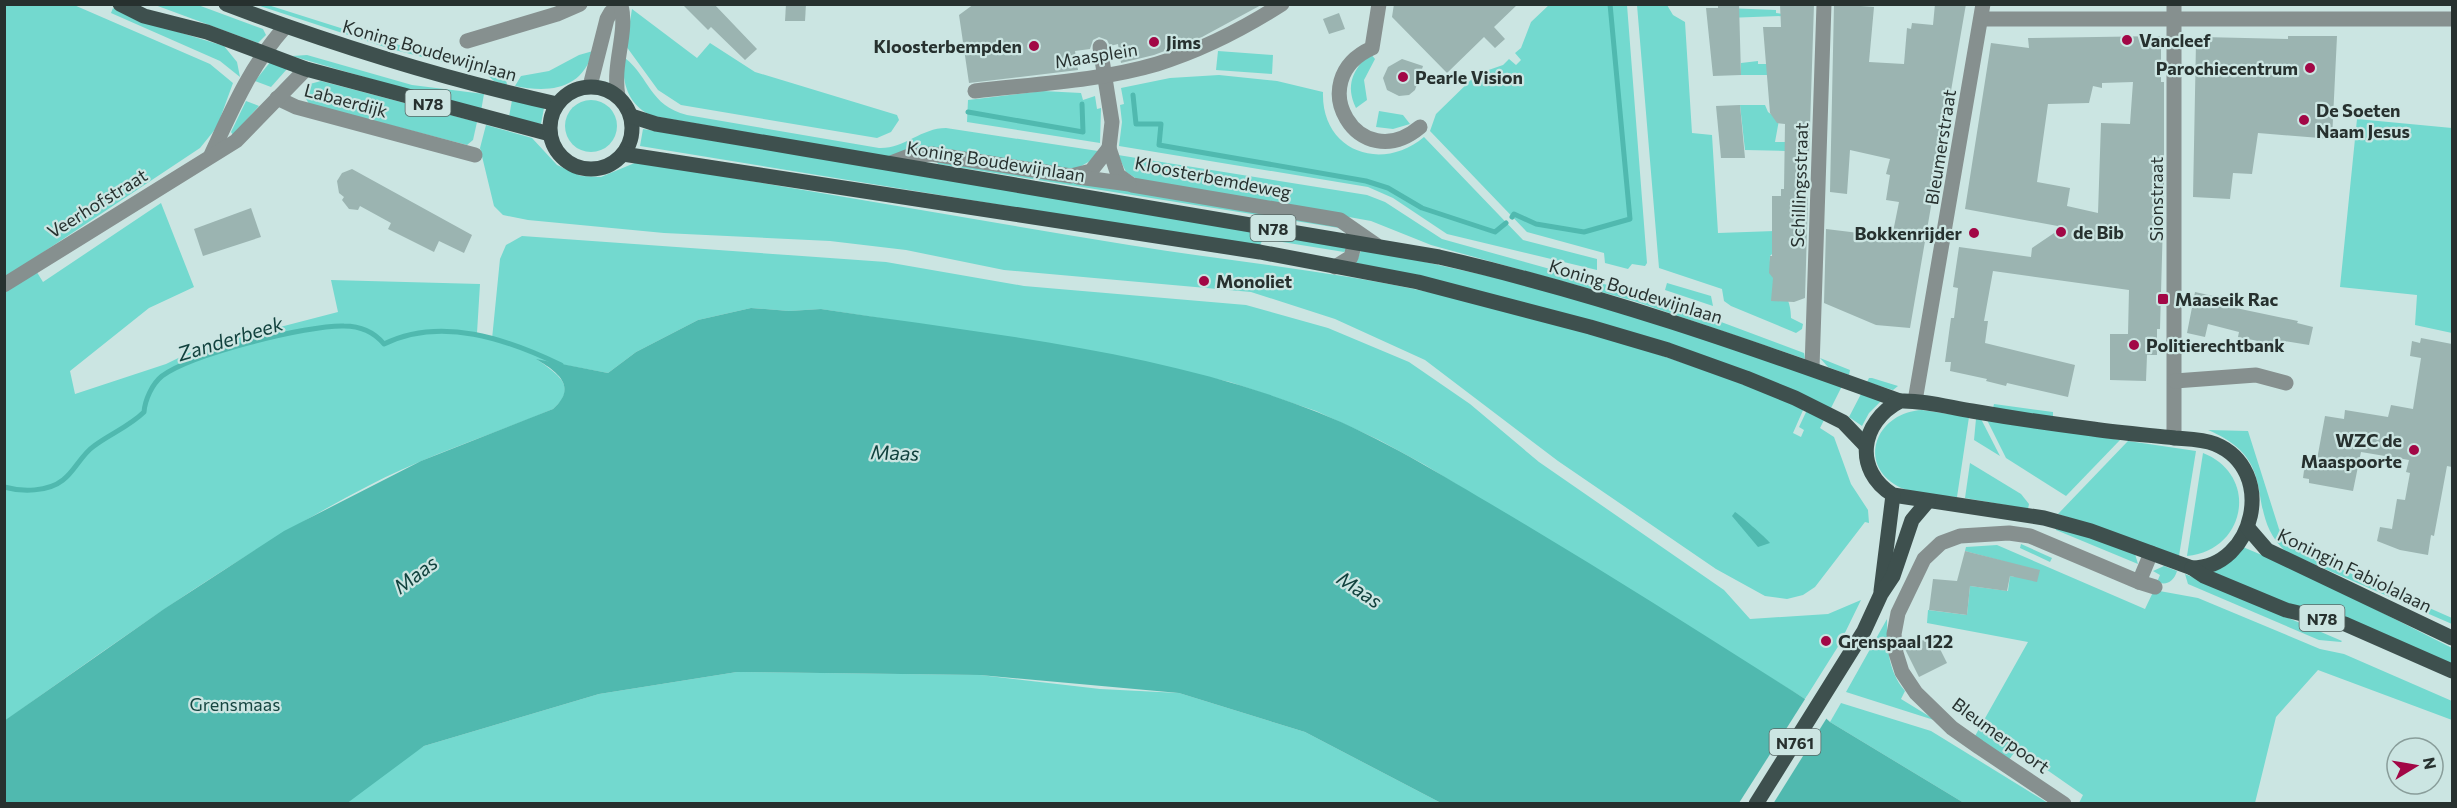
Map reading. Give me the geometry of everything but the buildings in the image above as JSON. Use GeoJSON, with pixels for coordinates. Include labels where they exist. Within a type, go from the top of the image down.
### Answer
{"type":"FeatureCollection","features":[{"type":"Feature","properties":{"kind":"main road","name":"N78"},"geometry":{"type":"LineString","coordinates":[[120,4],[144,15],[207,32],[306,69],[550,134]]}},
{"type":"Feature","properties":{"kind":"main road","name":"Koning Boudewijnlaan"},"geometry":{"type":"LineString","coordinates":[[226,4],[285,27],[492,89],[557,104]]}},
{"type":"Feature","properties":{"kind":"main road"},"geometry":{"type":"LineString","coordinates":[[590,86],[600,87],[618,96],[631,116],[630,143],[623,154],[603,167],[580,168],[560,155],[550,134],[550,124],[557,104],[566,94],[590,86]]}},
{"type":"Feature","properties":{"kind":"main road","name":"Koning Boudewijnlaan"},"geometry":{"type":"LineString","coordinates":[[631,116],[668,126],[1376,245],[1512,273],[1673,320],[1812,368],[1911,396]]}},
{"type":"Feature","properties":{"kind":"main road","name":"N78"},"geometry":{"type":"LineString","coordinates":[[623,154],[1260,252],[1418,282],[1668,350],[1746,378],[1816,408],[1851,428],[1866,446],[1875,479],[1893,495],[2044,518],[2091,531],[2192,568],[2204,576],[2286,610],[2345,624],[2452,671]]}},
{"type":"Feature","properties":{"kind":"main road","name":"N78"},"geometry":{"type":"LineString","coordinates":[[1911,396],[2084,428],[2214,443],[2225,449],[2239,463],[2248,477],[2253,506],[2248,528]]}},
{"type":"Feature","properties":{"kind":"main road"},"geometry":{"type":"LineString","coordinates":[[1866,446],[1871,426],[1878,416],[1911,396]]}},
{"type":"Feature","properties":{"kind":"main road","name":"N761"},"geometry":{"type":"LineString","coordinates":[[1881,594],[1893,495]]}},
{"type":"Feature","properties":{"kind":"main road","name":"N761"},"geometry":{"type":"LineString","coordinates":[[1756,804],[1864,631],[1881,594],[1893,576],[1912,520],[1928,501]]}},
{"type":"Feature","properties":{"kind":"main road"},"geometry":{"type":"LineString","coordinates":[[2192,568],[2201,568],[2216,561],[2232,549],[2248,528]]}},
{"type":"Feature","properties":{"kind":"main road","name":"Koningin Fabiolalaan"},"geometry":{"type":"LineString","coordinates":[[2248,528],[2267,550],[2452,638]]}},
{"type":"Feature","properties":{"kind":"street"},"geometry":{"type":"LineString","coordinates":[[467,41],[557,14],[580,4]]}},
{"type":"Feature","properties":{"kind":"street","name":"Maasplein"},"geometry":{"type":"LineString","coordinates":[[975,91],[1104,75],[1156,64],[1230,35],[1282,4]]}},
{"type":"Feature","properties":{"kind":"street"},"geometry":{"type":"LineString","coordinates":[[1379,4],[1372,48],[1352,60],[1341,79],[1339,94],[1343,114],[1357,133],[1379,141],[1401,140],[1420,127]]}},
{"type":"Feature","properties":{"kind":"street","name":"Schillingsstraat"},"geometry":{"type":"LineString","coordinates":[[1812,368],[1824,4]]}},
{"type":"Feature","properties":{"kind":"street"},"geometry":{"type":"LineString","coordinates":[[590,86],[607,19],[611,12],[621,5],[623,22],[615,68],[618,96]]}},
{"type":"Feature","properties":{"kind":"street","name":"Sionstraat"},"geometry":{"type":"LineString","coordinates":[[2174,438],[2175,11]]}},
{"type":"Feature","properties":{"kind":"street"},"geometry":{"type":"LineString","coordinates":[[1982,12],[2324,12],[2452,19]]}},
{"type":"Feature","properties":{"kind":"street","name":"Bleumerstraat"},"geometry":{"type":"LineString","coordinates":[[1911,396],[1982,12]]}},
{"type":"Feature","properties":{"kind":"street"},"geometry":{"type":"LineString","coordinates":[[211,155],[243,85],[262,53],[285,27]]}},
{"type":"Feature","properties":{"kind":"street"},"geometry":{"type":"LineString","coordinates":[[1071,176],[1091,171],[1109,148],[1112,122],[1100,47]]}},
{"type":"Feature","properties":{"kind":"street","name":"Veerhofstraat"},"geometry":{"type":"LineString","coordinates":[[4,285],[236,141],[306,69]]}},
{"type":"Feature","properties":{"kind":"street","name":"Labaerdijk"},"geometry":{"type":"LineString","coordinates":[[277,98],[296,107],[475,155]]}},
{"type":"Feature","properties":{"kind":"street","name":"Kloosterbemdeweg"},"geometry":{"type":"LineString","coordinates":[[1109,148],[1118,175],[1132,185],[1340,220],[1351,225],[1376,245]]}},
{"type":"Feature","properties":{"kind":"street"},"geometry":{"type":"LineString","coordinates":[[891,163],[909,156],[932,154],[1132,185]]}},
{"type":"Feature","properties":{"kind":"street"},"geometry":{"type":"LineString","coordinates":[[1335,267],[1351,257],[1355,242],[1351,225]]}},
{"type":"Feature","properties":{"kind":"street"},"geometry":{"type":"LineString","coordinates":[[2175,381],[2256,375],[2286,383]]}},
{"type":"Feature","properties":{"kind":"street","name":"Bleumerpoort"},"geometry":{"type":"LineString","coordinates":[[2064,804],[1952,728],[1916,693],[1902,672],[1896,653],[1894,634],[1899,613],[1924,559],[1941,543],[1960,537],[2009,533],[2030,536],[2155,587]]}},
{"type":"Feature","properties":{"kind":"street"},"geometry":{"type":"LineString","coordinates":[[2139,582],[2151,552]]}},
{"type":"Feature","properties":{"kind":"shaded area"},"geometry":{"type":"Polygon","coordinates":[[[1550,4],[1627,5],[1647,263],[1645,266],[1632,264],[1628,269],[1605,263],[1604,253],[1527,232],[1430,131],[1436,114],[1477,74],[1503,65],[1509,59],[1516,65],[1521,60],[1515,53],[1521,48],[1531,22],[1550,4]]]}},
{"type":"Feature","properties":{"kind":"shaded area"},"geometry":{"type":"Polygon","coordinates":[[[5,5],[74,5],[210,64],[233,83],[217,127],[200,148],[30,261],[43,282],[161,203],[194,287],[149,308],[70,371],[75,394],[166,364],[199,348],[338,312],[331,280],[480,284],[477,333],[492,339],[500,259],[506,245],[522,236],[886,262],[1024,286],[1246,305],[1328,328],[1409,362],[1470,404],[1539,462],[1724,590],[1750,619],[1828,614],[1861,600],[1839,645],[1805,699],[1425,465],[1379,440],[1316,411],[1230,382],[1079,349],[821,309],[789,311],[751,308],[698,320],[636,352],[608,373],[538,360],[557,375],[565,387],[561,401],[553,409],[390,475],[320,512],[182,597],[5,721],[5,5]]]}},
{"type":"Feature","properties":{"kind":"shaded area"},"geometry":{"type":"Polygon","coordinates":[[[155,5],[198,5],[263,29],[266,35],[258,43],[155,5]]]}},
{"type":"Feature","properties":{"kind":"shaded area"},"geometry":{"type":"Polygon","coordinates":[[[257,5],[268,5],[369,37],[505,73],[507,85],[494,81],[485,73],[391,49],[257,5]]]}},
{"type":"Feature","properties":{"kind":"shaded area"},"geometry":{"type":"Polygon","coordinates":[[[1637,5],[1667,5],[1673,15],[1685,22],[1692,133],[1712,135],[1718,233],[1775,231],[1777,249],[1770,256],[1770,267],[1772,275],[1787,299],[1791,318],[1803,324],[1802,329],[1796,333],[1731,306],[1724,301],[1722,289],[1659,268],[1637,5]]]}},
{"type":"Feature","properties":{"kind":"shaded area"},"geometry":{"type":"Polygon","coordinates":[[[113,8],[149,23],[224,46],[237,62],[240,77],[220,61],[111,13],[113,8]]]}},
{"type":"Feature","properties":{"kind":"shaded area"},"geometry":{"type":"Polygon","coordinates":[[[1726,8],[1776,10],[1776,13],[1783,14],[1783,16],[1726,18],[1726,8]]]}},
{"type":"Feature","properties":{"kind":"shaded area"},"geometry":{"type":"Polygon","coordinates":[[[632,9],[697,58],[710,43],[755,72],[897,115],[899,120],[891,132],[877,138],[681,105],[658,90],[626,46],[632,9]]]}},
{"type":"Feature","properties":{"kind":"shaded area"},"geometry":{"type":"Polygon","coordinates":[[[593,51],[581,74],[563,86],[540,89],[515,86],[521,76],[549,71],[579,55],[593,51]]]}},
{"type":"Feature","properties":{"kind":"shaded area"},"geometry":{"type":"Polygon","coordinates":[[[1218,51],[1273,55],[1272,74],[1216,70],[1218,51]]]}},
{"type":"Feature","properties":{"kind":"shaded area"},"geometry":{"type":"Polygon","coordinates":[[[1370,53],[1375,59],[1364,80],[1367,100],[1356,108],[1351,92],[1352,78],[1370,53]]]}},
{"type":"Feature","properties":{"kind":"shaded area"},"geometry":{"type":"Polygon","coordinates":[[[307,55],[412,85],[484,94],[481,111],[292,56],[307,55]]]}},
{"type":"Feature","properties":{"kind":"shaded area"},"geometry":{"type":"Polygon","coordinates":[[[625,58],[657,98],[665,105],[687,115],[879,148],[896,145],[928,131],[946,128],[1098,151],[1090,161],[1076,169],[881,156],[653,116],[638,106],[628,92],[624,76],[625,58]]]}},
{"type":"Feature","properties":{"kind":"shaded area"},"geometry":{"type":"Polygon","coordinates":[[[271,61],[287,69],[271,87],[255,81],[271,61]]]}},
{"type":"Feature","properties":{"kind":"shaded area"},"geometry":{"type":"Polygon","coordinates":[[[1758,61],[1758,64],[1767,64],[1768,75],[1741,75],[1741,63],[1758,61]]]}},
{"type":"Feature","properties":{"kind":"shaded area"},"geometry":{"type":"Polygon","coordinates":[[[1219,75],[1277,81],[1323,92],[1325,112],[1332,129],[1343,142],[1357,150],[1373,154],[1390,153],[1407,148],[1424,137],[1523,240],[1597,259],[1597,270],[1447,234],[1393,198],[1368,187],[1119,146],[1122,122],[1120,105],[1124,104],[1121,88],[1170,78],[1219,75]]]}},
{"type":"Feature","properties":{"kind":"shaded area"},"geometry":{"type":"Polygon","coordinates":[[[321,81],[477,122],[473,140],[467,145],[309,104],[304,95],[306,85],[321,81]]]}},
{"type":"Feature","properties":{"kind":"shaded area"},"geometry":{"type":"Polygon","coordinates":[[[1043,91],[1081,93],[1083,100],[1095,96],[1097,109],[1101,108],[1100,143],[967,122],[968,100],[1043,91]]]}},
{"type":"Feature","properties":{"kind":"shaded area"},"geometry":{"type":"Polygon","coordinates":[[[512,100],[544,108],[541,124],[509,117],[512,100]]]}},
{"type":"Feature","properties":{"kind":"shaded area"},"geometry":{"type":"Polygon","coordinates":[[[591,100],[601,102],[609,108],[615,116],[617,126],[615,136],[609,144],[601,150],[591,152],[581,150],[573,144],[567,136],[565,126],[567,116],[573,108],[581,102],[591,100]]]}},
{"type":"Feature","properties":{"kind":"shaded area"},"geometry":{"type":"Polygon","coordinates":[[[246,101],[259,106],[233,135],[231,132],[246,101]]]}},
{"type":"Feature","properties":{"kind":"shaded area"},"geometry":{"type":"Polygon","coordinates":[[[1740,105],[1765,105],[1768,112],[1779,120],[1775,142],[1785,142],[1786,151],[1745,150],[1740,105]]]}},
{"type":"Feature","properties":{"kind":"shaded area"},"geometry":{"type":"Polygon","coordinates":[[[1379,111],[1403,115],[1410,124],[1393,129],[1376,127],[1379,111]]]}},
{"type":"Feature","properties":{"kind":"shaded area"},"geometry":{"type":"Polygon","coordinates":[[[2357,119],[2452,128],[2452,333],[2415,325],[2417,295],[2340,287],[2357,119]]]}},
{"type":"Feature","properties":{"kind":"shaded area"},"geometry":{"type":"Polygon","coordinates":[[[486,125],[532,138],[557,165],[581,176],[601,177],[637,162],[1129,245],[1406,287],[1580,330],[1695,367],[1804,408],[1793,433],[1801,437],[1804,430],[1799,427],[1807,410],[1825,418],[1820,428],[1834,437],[1851,484],[1868,510],[1869,523],[1865,522],[1815,587],[1803,595],[1787,599],[1765,596],[1716,569],[1558,461],[1425,360],[1335,319],[1251,292],[1004,270],[906,250],[830,241],[664,233],[528,220],[503,215],[494,206],[480,148],[486,125]]]}},
{"type":"Feature","properties":{"kind":"shaded area"},"geometry":{"type":"Polygon","coordinates":[[[643,129],[1346,245],[1347,249],[1344,252],[1263,239],[1259,247],[640,146],[643,129]]]}},
{"type":"Feature","properties":{"kind":"shaded area"},"geometry":{"type":"Polygon","coordinates":[[[1118,155],[1367,195],[1385,202],[1442,239],[1665,301],[1804,353],[1805,359],[1634,301],[1431,245],[1371,221],[1137,179],[1126,172],[1118,155]]]}},
{"type":"Feature","properties":{"kind":"shaded area"},"geometry":{"type":"Polygon","coordinates":[[[936,160],[1337,224],[1339,228],[938,164],[936,160]]]}},
{"type":"Feature","properties":{"kind":"shaded area"},"geometry":{"type":"Polygon","coordinates":[[[1362,248],[1497,278],[1623,312],[1842,386],[1831,408],[1452,284],[1356,263],[1362,248]]]}},
{"type":"Feature","properties":{"kind":"shaded area"},"geometry":{"type":"Polygon","coordinates":[[[1667,283],[1711,296],[1713,306],[1665,290],[1667,283]]]}},
{"type":"Feature","properties":{"kind":"shaded area"},"geometry":{"type":"Polygon","coordinates":[[[1820,358],[1850,370],[1849,375],[1828,367],[1820,358]]]}},
{"type":"Feature","properties":{"kind":"shaded area"},"geometry":{"type":"Polygon","coordinates":[[[1869,378],[1898,386],[1893,390],[1867,382],[1869,378]]]}},
{"type":"Feature","properties":{"kind":"shaded area"},"geometry":{"type":"Polygon","coordinates":[[[1861,394],[1882,400],[1869,413],[1862,426],[1849,417],[1861,394]]]}},
{"type":"Feature","properties":{"kind":"shaded area"},"geometry":{"type":"Polygon","coordinates":[[[1994,404],[2053,412],[2053,417],[1993,408],[1994,404]]]}},
{"type":"Feature","properties":{"kind":"shaded area"},"geometry":{"type":"Polygon","coordinates":[[[1922,410],[1969,417],[1957,497],[1924,494],[1901,488],[1883,474],[1877,462],[1875,450],[1884,428],[1894,419],[1922,410]]]}},
{"type":"Feature","properties":{"kind":"shaded area"},"geometry":{"type":"Polygon","coordinates":[[[1976,419],[1981,419],[2000,456],[1974,440],[1976,419]]]}},
{"type":"Feature","properties":{"kind":"shaded area"},"geometry":{"type":"Polygon","coordinates":[[[1987,420],[2120,440],[2066,496],[2006,458],[1987,420]]]}},
{"type":"Feature","properties":{"kind":"shaded area"},"geometry":{"type":"Polygon","coordinates":[[[2208,430],[2248,431],[2279,529],[2293,548],[2452,618],[2452,624],[2286,552],[2273,536],[2266,520],[2259,487],[2246,457],[2231,443],[2208,430]]]}},
{"type":"Feature","properties":{"kind":"shaded area"},"geometry":{"type":"Polygon","coordinates":[[[2128,441],[2196,451],[2179,556],[2058,514],[2128,441]]]}},
{"type":"Feature","properties":{"kind":"shaded area"},"geometry":{"type":"Polygon","coordinates":[[[2203,453],[2221,463],[2233,478],[2238,494],[2238,510],[2233,527],[2223,540],[2207,551],[2187,556],[2203,453]]]}},
{"type":"Feature","properties":{"kind":"shaded area"},"geometry":{"type":"Polygon","coordinates":[[[1970,463],[2021,494],[2029,504],[2028,509],[1965,498],[1970,463]]]}},
{"type":"Feature","properties":{"kind":"shaded area"},"geometry":{"type":"Polygon","coordinates":[[[2055,527],[2098,539],[2135,554],[2138,564],[2056,530],[2055,527]]]}},
{"type":"Feature","properties":{"kind":"shaded area"},"geometry":{"type":"Polygon","coordinates":[[[2021,544],[2052,558],[2050,562],[2020,548],[2021,544]]]}},
{"type":"Feature","properties":{"kind":"shaded area"},"geometry":{"type":"Polygon","coordinates":[[[1997,545],[2145,609],[2154,590],[2198,598],[2320,649],[2344,654],[2452,701],[2452,720],[2318,670],[2276,717],[2255,803],[2079,803],[2083,795],[2017,749],[2008,761],[1975,736],[2028,642],[1927,623],[1928,610],[1967,615],[1970,586],[2008,591],[2010,576],[2015,577],[2017,565],[1965,551],[1966,547],[1997,545]]]}},
{"type":"Feature","properties":{"kind":"shaded area"},"geometry":{"type":"Polygon","coordinates":[[[2243,547],[2306,574],[2452,648],[2452,665],[2280,602],[2213,572],[2243,547]]]}},
{"type":"Feature","properties":{"kind":"shaded area"},"geometry":{"type":"Polygon","coordinates":[[[2164,566],[2177,571],[2176,575],[2167,583],[2157,582],[2160,575],[2153,571],[2164,566]]]}},
{"type":"Feature","properties":{"kind":"shaded area"},"geometry":{"type":"Polygon","coordinates":[[[2185,574],[2342,641],[2319,640],[2188,584],[2185,574]]]}},
{"type":"Feature","properties":{"kind":"shaded area"},"geometry":{"type":"Polygon","coordinates":[[[1887,619],[1891,666],[1905,691],[1901,699],[1937,721],[1846,692],[1887,619]]]}},
{"type":"Feature","properties":{"kind":"shaded area"},"geometry":{"type":"Polygon","coordinates":[[[737,672],[980,675],[1100,689],[1179,693],[1305,732],[1441,803],[329,804],[424,746],[599,694],[737,672]]]}},
{"type":"Feature","properties":{"kind":"shaded area"},"geometry":{"type":"Polygon","coordinates":[[[1841,703],[1931,731],[2048,803],[1964,803],[1830,722],[1841,703]]]}},
{"type":"Feature","properties":{"kind":"water","name":"Maas"},"geometry":{"type":"Polygon","coordinates":[[[751,308],[789,311],[821,309],[1072,347],[1196,373],[1317,412],[1392,447],[1548,538],[1805,699],[1830,722],[1964,803],[1441,803],[1305,732],[1179,693],[980,675],[737,672],[599,694],[424,746],[346,804],[5,803],[4,721],[164,609],[284,531],[421,461],[553,409],[561,401],[564,393],[562,380],[536,359],[608,373],[636,352],[698,320],[751,308]]]}},
{"type":"Feature","properties":{"kind":"water"},"geometry":{"type":"Polygon","coordinates":[[[1735,512],[1770,543],[1758,547],[1732,516],[1735,512]]]}},
{"type":"Feature","properties":{"kind":"pier"},"geometry":{"type":"Polygon","coordinates":[[[1807,696],[1828,716],[1773,804],[1739,803],[1807,696]]]}},
{"type":"Feature","properties":{"kind":"waterway"},"geometry":{"type":"LineString","coordinates":[[1512,217],[1514,214],[1536,224],[1584,232],[1630,219],[1610,4]]}},
{"type":"Feature","properties":{"kind":"waterway"},"geometry":{"type":"LineString","coordinates":[[1133,95],[1136,124],[1161,124],[1159,145],[1366,181],[1388,188],[1422,208],[1495,232],[1506,223]]}},
{"type":"Feature","properties":{"kind":"waterway"},"geometry":{"type":"LineString","coordinates":[[968,112],[1083,132],[1082,104]]}},
{"type":"Feature","properties":{"kind":"waterway","name":"Zanderbeek"},"geometry":{"type":"LineString","coordinates":[[4,487],[35,490],[57,484],[89,450],[133,422],[144,412],[155,383],[177,367],[250,342],[304,330],[350,326],[371,333],[384,344],[406,336],[428,332],[451,331],[474,334],[519,347],[561,365]]}},
{"type":"Feature","properties":{"kind":"place","name":"Vancleef"},"geometry":{"type":"Point","coordinates":[2127,40]}},
{"type":"Feature","properties":{"kind":"place","name":"Jims"},"geometry":{"type":"Point","coordinates":[1154,42]}},
{"type":"Feature","properties":{"kind":"place","name":"Kloosterbempden"},"geometry":{"type":"Point","coordinates":[1034,46]}},
{"type":"Feature","properties":{"kind":"place","name":"Parochiecentrum"},"geometry":{"type":"Point","coordinates":[2310,68]}},
{"type":"Feature","properties":{"kind":"place","name":"Pearle Vision"},"geometry":{"type":"Point","coordinates":[1403,77]}},
{"type":"Feature","properties":{"kind":"place","name":"De Soeten Naam Jesus"},"geometry":{"type":"Point","coordinates":[2304,120]}},
{"type":"Feature","properties":{"kind":"place","name":"de Bib"},"geometry":{"type":"Point","coordinates":[2061,232]}},
{"type":"Feature","properties":{"kind":"place","name":"Bokkenrijder"},"geometry":{"type":"Point","coordinates":[1974,233]}},
{"type":"Feature","properties":{"kind":"place","name":"Monoliet"},"geometry":{"type":"Point","coordinates":[1204,281]}},
{"type":"Feature","properties":{"kind":"place","name":"Maaseik Rac"},"geometry":{"type":"Point","coordinates":[2163,299]}},
{"type":"Feature","properties":{"kind":"place","name":"Politierechtbank"},"geometry":{"type":"Point","coordinates":[2134,345]}},
{"type":"Feature","properties":{"kind":"place","name":"WZC de Maaspoorte"},"geometry":{"type":"Point","coordinates":[2414,450]}},
{"type":"Feature","properties":{"kind":"place","name":"Grenspaal 122"},"geometry":{"type":"Point","coordinates":[1826,641]}},
{"type":"Feature","properties":{"kind":"park label","name":"Grensmaas"},"geometry":{"type":"Point","coordinates":[235,704]}}]}
